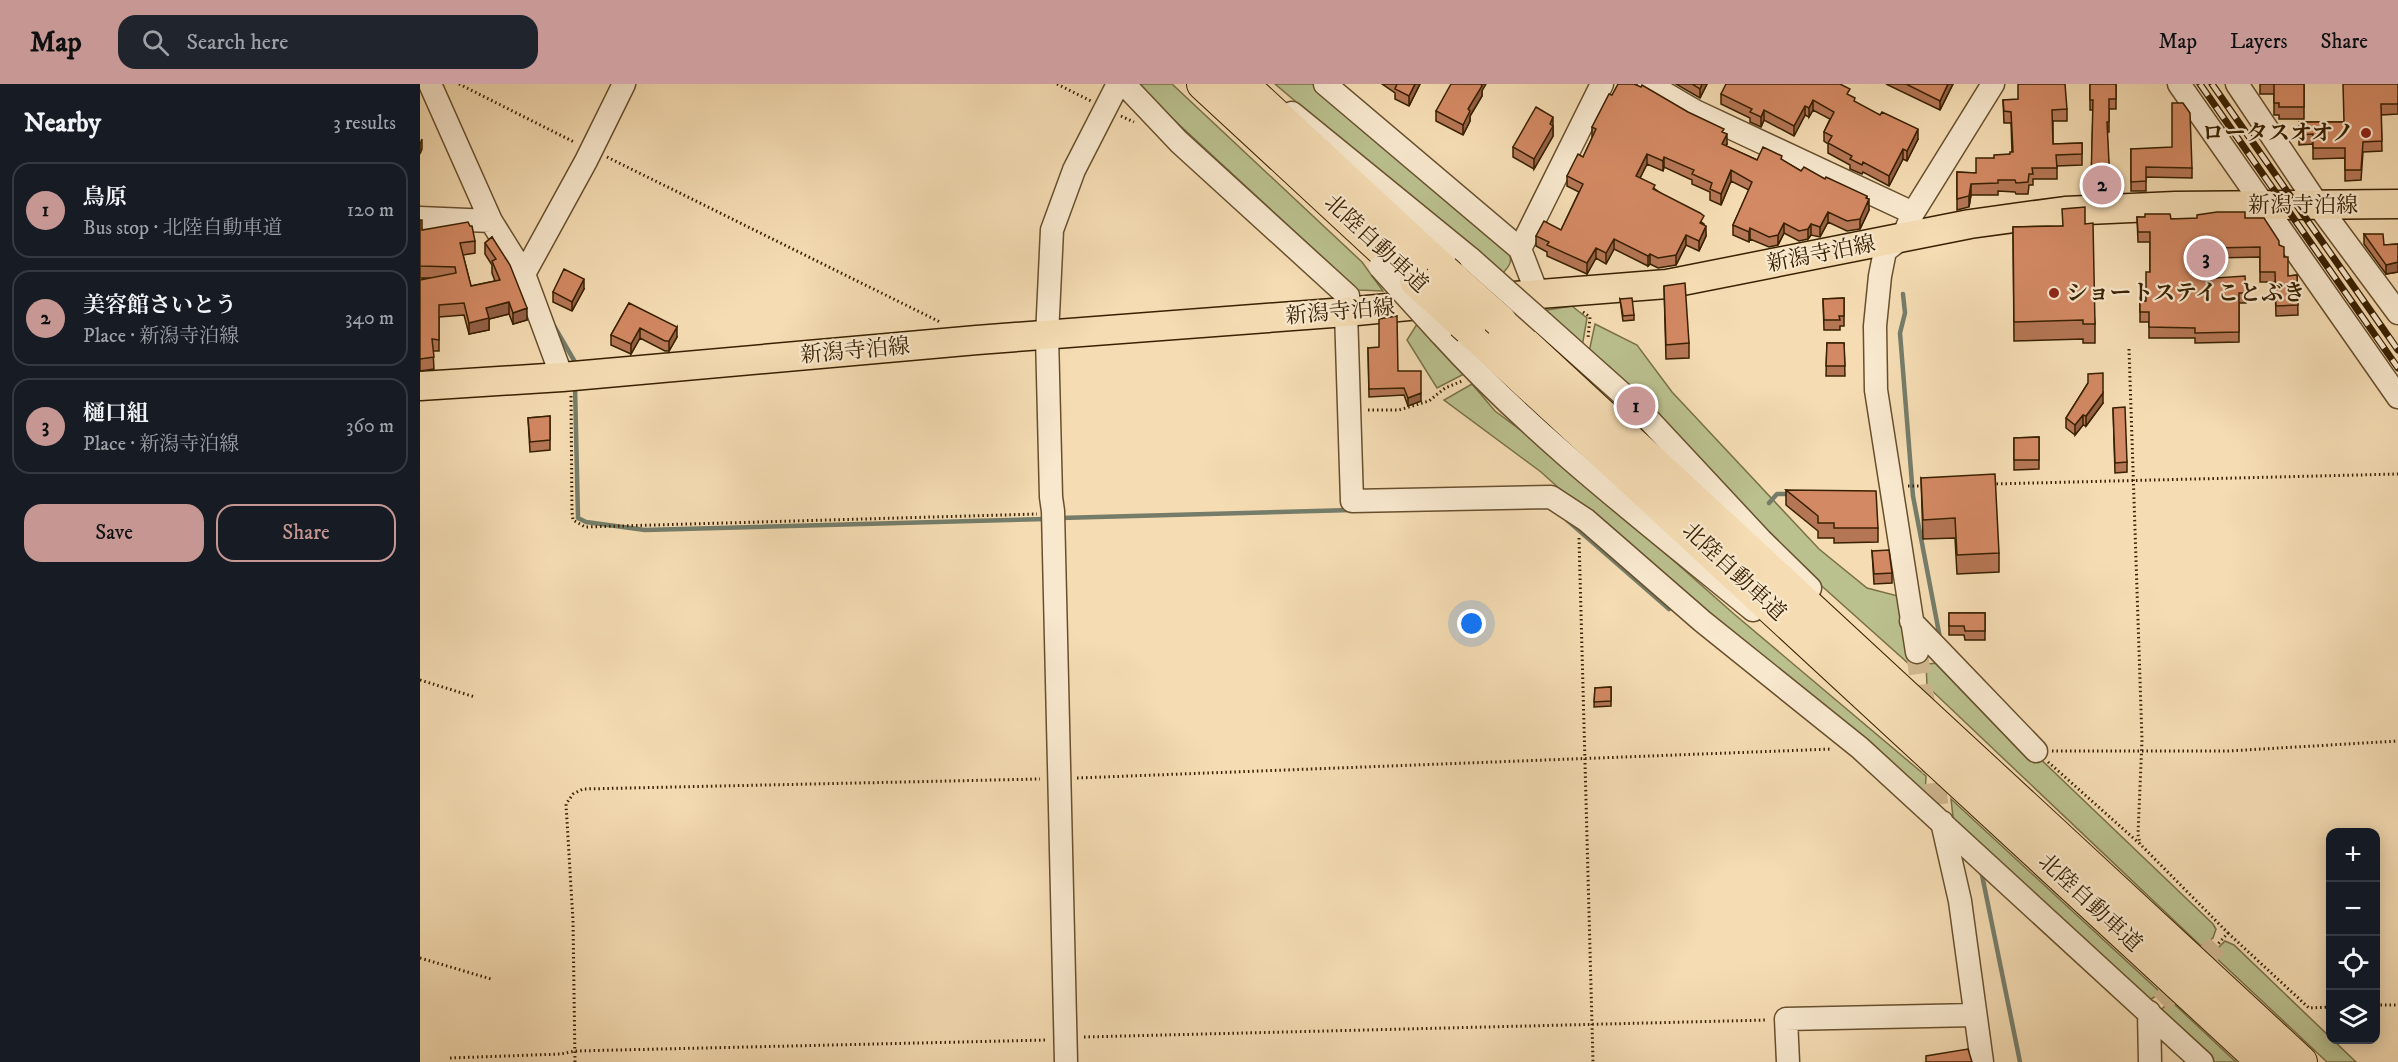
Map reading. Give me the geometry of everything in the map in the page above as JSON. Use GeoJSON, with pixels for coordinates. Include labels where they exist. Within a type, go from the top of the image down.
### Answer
{"type":"FeatureCollection","features":[{"type":"Feature","properties":{"kind":"highway","name":"北陸自動車道"},"geometry":{"type":"LineString","coordinates":[[1203,84],[1444,270],[1454,331],[1917,744],[2263,1062]]}},
{"type":"Feature","properties":{"kind":"highway","name":"北陸自動車道"},"geometry":{"type":"LineString","coordinates":[[1242,84],[2301,1062]]}},
{"type":"Feature","properties":{"kind":"main road","name":"新潟寺泊線"},"geometry":{"type":"LineString","coordinates":[[420,386],[565,377],[977,340],[1346,312],[1537,293],[1667,284],[1908,225],[1970,224],[2065,211],[2175,206],[2398,204]]}},
{"type":"Feature","properties":{"kind":"street"},"geometry":{"type":"LineString","coordinates":[[430,84],[491,221],[524,274],[565,377]]}},
{"type":"Feature","properties":{"kind":"street"},"geometry":{"type":"LineString","coordinates":[[524,274],[624,84]]}},
{"type":"Feature","properties":{"kind":"street"},"geometry":{"type":"LineString","coordinates":[[1066,1062],[1047,336],[1052,230],[1074,170],[1118,84]]}},
{"type":"Feature","properties":{"kind":"street"},"geometry":{"type":"LineString","coordinates":[[1124,84],[1179,142],[1348,296],[1346,312],[1352,501],[1551,497],[1586,520],[1702,621],[1860,748],[1940,817],[2155,1008],[2202,1062]]}},
{"type":"Feature","properties":{"kind":"street"},"geometry":{"type":"LineString","coordinates":[[1192,84],[1380,267],[1454,331]]}},
{"type":"Feature","properties":{"kind":"street"},"geometry":{"type":"LineString","coordinates":[[1252,84],[1319,133],[1444,270],[1543,323],[1636,406],[1761,540],[1944,721],[2034,814]]}},
{"type":"Feature","properties":{"kind":"street"},"geometry":{"type":"LineString","coordinates":[[1325,84],[1520,249],[1537,293]]}},
{"type":"Feature","properties":{"kind":"street"},"geometry":{"type":"LineString","coordinates":[[1520,249],[1602,84]]}},
{"type":"Feature","properties":{"kind":"street"},"geometry":{"type":"LineString","coordinates":[[1649,84],[1908,225]]}},
{"type":"Feature","properties":{"kind":"street"},"geometry":{"type":"LineString","coordinates":[[1917,652],[1876,390],[1875,326],[1880,276],[1885,251],[1908,225],[1993,84]]}},
{"type":"Feature","properties":{"kind":"street"},"geometry":{"type":"LineString","coordinates":[[2179,84],[2398,398]]}},
{"type":"Feature","properties":{"kind":"street"},"geometry":{"type":"LineString","coordinates":[[2237,84],[2318,205],[2398,313]]}},
{"type":"Feature","properties":{"kind":"street"},"geometry":{"type":"LineString","coordinates":[[420,218],[491,221]]}},
{"type":"Feature","properties":{"kind":"street"},"geometry":{"type":"LineString","coordinates":[[1911,621],[2036,751]]}},
{"type":"Feature","properties":{"kind":"street"},"geometry":{"type":"LineString","coordinates":[[1940,817],[1960,901],[1982,1062]]}},
{"type":"Feature","properties":{"kind":"street"},"geometry":{"type":"LineString","coordinates":[[2150,1062],[2155,1008]]}},
{"type":"Feature","properties":{"kind":"street"},"geometry":{"type":"LineString","coordinates":[[1788,1062],[1786,1019],[1976,1015]]}},
{"type":"Feature","properties":{"kind":"path"},"geometry":{"type":"LineString","coordinates":[[459,84],[948,326]]}},
{"type":"Feature","properties":{"kind":"path"},"geometry":{"type":"LineString","coordinates":[[1588,340],[1590,318]]}},
{"type":"Feature","properties":{"kind":"path"},"geometry":{"type":"LineString","coordinates":[[2129,349],[2142,751],[2138,834],[2140,844]]}},
{"type":"Feature","properties":{"kind":"path"},"geometry":{"type":"LineString","coordinates":[[565,377],[571,394],[573,520],[585,527],[1038,514],[1053,511]]}},
{"type":"Feature","properties":{"kind":"path"},"geometry":{"type":"LineString","coordinates":[[1367,411],[1399,410],[1429,400],[1445,388],[1462,381]]}},
{"type":"Feature","properties":{"kind":"path"},"geometry":{"type":"LineString","coordinates":[[1984,485],[2398,474]]}},
{"type":"Feature","properties":{"kind":"path"},"geometry":{"type":"LineString","coordinates":[[1891,486],[1926,486]]}},
{"type":"Feature","properties":{"kind":"path"},"geometry":{"type":"LineString","coordinates":[[1586,520],[1579,534],[1593,1062]]}},
{"type":"Feature","properties":{"kind":"path"},"geometry":{"type":"LineString","coordinates":[[420,680],[475,697]]}},
{"type":"Feature","properties":{"kind":"path"},"geometry":{"type":"LineString","coordinates":[[2036,751],[2228,751],[2398,741]]}},
{"type":"Feature","properties":{"kind":"path"},"geometry":{"type":"LineString","coordinates":[[575,1062],[573,921],[566,804],[573,794],[583,789],[1060,779],[1860,748]]}},
{"type":"Feature","properties":{"kind":"path"},"geometry":{"type":"LineString","coordinates":[[2036,751],[2140,844],[2228,933],[2309,1008],[2326,1007]]}},
{"type":"Feature","properties":{"kind":"path"},"geometry":{"type":"LineString","coordinates":[[2217,945],[2228,933]]}},
{"type":"Feature","properties":{"kind":"path"},"geometry":{"type":"LineString","coordinates":[[420,958],[491,979]]}},
{"type":"Feature","properties":{"kind":"path"},"geometry":{"type":"LineString","coordinates":[[2380,1005],[2398,1005]]}},
{"type":"Feature","properties":{"kind":"path"},"geometry":{"type":"LineString","coordinates":[[450,1058],[561,1054],[575,1051],[1786,1019]]}},
{"type":"Feature","properties":{"kind":"green space"},"geometry":{"type":"Polygon","coordinates":[[[1135,84],[1172,84],[1362,262],[1383,291],[1358,290],[1135,84]]]}},
{"type":"Feature","properties":{"kind":"green space"},"geometry":{"type":"Polygon","coordinates":[[[1275,84],[1314,84],[1507,249],[1511,260],[1507,269],[1501,275],[1275,84]]]}},
{"type":"Feature","properties":{"kind":"green space"},"geometry":{"type":"Polygon","coordinates":[[[1572,306],[1587,318],[1582,347],[1541,311],[1572,306]]]}},
{"type":"Feature","properties":{"kind":"green space"},"geometry":{"type":"Polygon","coordinates":[[[1419,321],[1464,374],[1437,388],[1407,340],[1419,321]]]}},
{"type":"Feature","properties":{"kind":"green space"},"geometry":{"type":"Polygon","coordinates":[[[1595,324],[1637,345],[1672,392],[1819,549],[1867,588],[1898,596],[1909,664],[1796,563],[1610,367],[1589,352],[1595,324]]]}},
{"type":"Feature","properties":{"kind":"green space"},"geometry":{"type":"Polygon","coordinates":[[[1472,384],[1495,411],[1553,454],[1734,614],[1926,776],[1925,798],[1604,529],[1541,472],[1444,400],[1472,384]]]}},
{"type":"Feature","properties":{"kind":"green space"},"geometry":{"type":"Polygon","coordinates":[[[1940,663],[2213,924],[2216,929],[2213,938],[2201,946],[1927,686],[1926,664],[1940,663]]]}},
{"type":"Feature","properties":{"kind":"green space"},"geometry":{"type":"Polygon","coordinates":[[[1951,799],[2161,993],[2148,1001],[1954,826],[1951,799]]]}},
{"type":"Feature","properties":{"kind":"green space"},"geometry":{"type":"Polygon","coordinates":[[[2225,941],[2234,945],[2326,1033],[2326,1044],[2337,1044],[2356,1062],[2327,1062],[2212,954],[2225,941]]]}},
{"type":"Feature","properties":{"kind":"green space"},"geometry":{"type":"Polygon","coordinates":[[[2171,1001],[2236,1062],[2209,1062],[2157,1013],[2171,1001]]]}},
{"type":"Feature","properties":{"kind":"building"},"geometry":{"type":"Polygon","coordinates":[[[1397,84],[1415,84],[1409,96],[1395,89],[1397,84]]]}},
{"type":"Feature","properties":{"kind":"building"},"geometry":{"type":"Polygon","coordinates":[[[1451,84],[1481,84],[1482,86],[1468,109],[1470,111],[1463,125],[1436,111],[1451,84]]]}},
{"type":"Feature","properties":{"kind":"building"},"geometry":{"type":"Polygon","coordinates":[[[1618,84],[1634,84],[1641,87],[1642,85],[1688,112],[1724,129],[1722,132],[1727,134],[1722,144],[1757,160],[1763,147],[1782,156],[1781,159],[1801,171],[1804,167],[1825,179],[1826,177],[1867,196],[1866,198],[1869,199],[1860,219],[1847,221],[1828,212],[1820,227],[1811,224],[1808,229],[1799,231],[1784,223],[1778,235],[1769,237],[1750,228],[1749,232],[1733,225],[1752,182],[1731,170],[1721,194],[1710,189],[1712,183],[1692,174],[1694,170],[1664,157],[1663,161],[1647,154],[1636,176],[1655,185],[1653,189],[1704,216],[1700,223],[1706,226],[1699,241],[1686,235],[1676,255],[1658,258],[1650,254],[1648,256],[1614,239],[1606,253],[1596,248],[1587,263],[1547,245],[1549,242],[1536,236],[1544,221],[1561,230],[1583,184],[1567,176],[1578,154],[1583,157],[1596,129],[1592,127],[1609,94],[1612,95],[1618,84]]]}},
{"type":"Feature","properties":{"kind":"building"},"geometry":{"type":"Polygon","coordinates":[[[1692,84],[1702,84],[1700,89],[1692,84]]]}},
{"type":"Feature","properties":{"kind":"building"},"geometry":{"type":"Polygon","coordinates":[[[1726,84],[1840,84],[1850,89],[1847,94],[1855,98],[1854,101],[1880,115],[1882,112],[1918,129],[1907,151],[1903,149],[1889,176],[1863,162],[1862,165],[1850,159],[1852,156],[1828,143],[1832,136],[1824,132],[1834,112],[1813,100],[1809,108],[1805,106],[1794,126],[1764,110],[1761,117],[1750,112],[1752,109],[1721,94],[1726,84]]]}},
{"type":"Feature","properties":{"kind":"building"},"geometry":{"type":"Polygon","coordinates":[[[1906,84],[1948,84],[1940,101],[1906,84]]]}},
{"type":"Feature","properties":{"kind":"building"},"geometry":{"type":"Polygon","coordinates":[[[2018,84],[2065,84],[2067,109],[2052,110],[2053,144],[2082,143],[2082,154],[2056,155],[2057,168],[2032,168],[2033,174],[2029,174],[2028,182],[1998,180],[1998,183],[1971,184],[1969,196],[1957,199],[1957,172],[1976,173],[1976,158],[1994,158],[1994,155],[2013,152],[2011,112],[2004,111],[2003,100],[2018,99],[2018,84]]]}},
{"type":"Feature","properties":{"kind":"building"},"geometry":{"type":"Polygon","coordinates":[[[2090,84],[2116,84],[2116,99],[2109,99],[2109,122],[2107,122],[2110,183],[2091,183],[2093,100],[2090,100],[2090,84]]]}},
{"type":"Feature","properties":{"kind":"building"},"geometry":{"type":"Polygon","coordinates":[[[2274,84],[2304,84],[2304,107],[2279,107],[2279,103],[2274,103],[2274,84]]]}},
{"type":"Feature","properties":{"kind":"building"},"geometry":{"type":"Polygon","coordinates":[[[2343,84],[2398,84],[2398,104],[2381,104],[2382,141],[2363,142],[2361,170],[2345,170],[2345,148],[2313,148],[2313,134],[2299,135],[2299,122],[2344,122],[2343,84]]]}},
{"type":"Feature","properties":{"kind":"building"},"geometry":{"type":"Polygon","coordinates":[[[2172,103],[2183,103],[2190,113],[2192,168],[2146,167],[2146,181],[2131,182],[2131,149],[2172,147],[2172,103]]]}},
{"type":"Feature","properties":{"kind":"building"},"geometry":{"type":"Polygon","coordinates":[[[1536,107],[1553,117],[1550,124],[1553,126],[1534,159],[1513,147],[1536,107]]]}},
{"type":"Feature","properties":{"kind":"building","name":"ショートステイことぶき"},"geometry":{"type":"Polygon","coordinates":[[[2085,207],[2085,224],[2093,223],[2095,324],[2083,324],[2083,320],[2014,322],[2013,227],[2063,226],[2062,209],[2085,207]]]}},
{"type":"Feature","properties":{"kind":"building"},"geometry":{"type":"Polygon","coordinates":[[[2245,212],[2245,218],[2264,218],[2279,241],[2279,245],[2284,247],[2284,257],[2288,257],[2288,276],[2297,275],[2298,305],[2276,306],[2275,272],[2260,272],[2260,247],[2214,248],[2216,278],[2245,276],[2246,293],[2239,293],[2239,332],[2195,333],[2195,328],[2149,327],[2149,312],[2140,312],[2140,301],[2146,301],[2146,272],[2150,272],[2150,232],[2138,232],[2137,217],[2145,217],[2145,214],[2170,214],[2171,219],[2197,218],[2197,215],[2245,212]]]}},
{"type":"Feature","properties":{"kind":"building"},"geometry":{"type":"Polygon","coordinates":[[[420,220],[422,220],[422,230],[468,222],[472,226],[475,241],[460,243],[471,286],[500,280],[492,261],[496,259],[485,243],[492,237],[510,265],[527,308],[513,313],[509,302],[486,308],[489,318],[469,323],[464,303],[439,305],[439,340],[432,339],[434,357],[420,359],[420,280],[456,273],[455,267],[420,266],[420,220]]]}},
{"type":"Feature","properties":{"kind":"building"},"geometry":{"type":"Polygon","coordinates":[[[2364,234],[2383,234],[2384,245],[2398,244],[2398,262],[2386,265],[2364,234]]]}},
{"type":"Feature","properties":{"kind":"building"},"geometry":{"type":"Polygon","coordinates":[[[564,269],[584,279],[572,302],[553,292],[564,269]]]}},
{"type":"Feature","properties":{"kind":"building"},"geometry":{"type":"Polygon","coordinates":[[[1685,283],[1689,343],[1666,345],[1664,286],[1685,283]]]}},
{"type":"Feature","properties":{"kind":"building"},"geometry":{"type":"Polygon","coordinates":[[[1632,298],[1634,315],[1623,316],[1620,299],[1632,298]]]}},
{"type":"Feature","properties":{"kind":"building"},"geometry":{"type":"Polygon","coordinates":[[[1844,298],[1844,316],[1839,316],[1840,320],[1824,320],[1823,299],[1844,298]]]}},
{"type":"Feature","properties":{"kind":"building"},"geometry":{"type":"Polygon","coordinates":[[[629,303],[677,327],[669,341],[640,328],[631,344],[611,335],[629,303]]]}},
{"type":"Feature","properties":{"kind":"building"},"geometry":{"type":"Polygon","coordinates":[[[1397,316],[1398,371],[1421,371],[1421,393],[1408,398],[1404,388],[1369,389],[1368,348],[1379,347],[1379,319],[1397,316]]]}},
{"type":"Feature","properties":{"kind":"building"},"geometry":{"type":"Polygon","coordinates":[[[1827,343],[1844,343],[1845,366],[1826,366],[1827,343]]]}},
{"type":"Feature","properties":{"kind":"building"},"geometry":{"type":"Polygon","coordinates":[[[2103,373],[2103,393],[2086,416],[2083,415],[2075,425],[2066,418],[2088,383],[2088,374],[2103,373]]]}},
{"type":"Feature","properties":{"kind":"building"},"geometry":{"type":"Polygon","coordinates":[[[2125,407],[2127,462],[2115,463],[2113,408],[2125,407]]]}},
{"type":"Feature","properties":{"kind":"building"},"geometry":{"type":"Polygon","coordinates":[[[550,416],[550,440],[530,442],[528,418],[550,416]]]}},
{"type":"Feature","properties":{"kind":"building"},"geometry":{"type":"Polygon","coordinates":[[[2039,437],[2039,460],[2014,460],[2014,438],[2039,437]]]}},
{"type":"Feature","properties":{"kind":"building"},"geometry":{"type":"Polygon","coordinates":[[[1995,474],[1999,553],[1957,555],[1955,518],[1923,520],[1921,478],[1995,474]]]}},
{"type":"Feature","properties":{"kind":"building"},"geometry":{"type":"Polygon","coordinates":[[[1786,490],[1876,491],[1878,528],[1834,528],[1834,523],[1818,523],[1818,516],[1786,490]]]}},
{"type":"Feature","properties":{"kind":"building"},"geometry":{"type":"Polygon","coordinates":[[[1889,550],[1892,573],[1874,574],[1872,551],[1889,550]]]}},
{"type":"Feature","properties":{"kind":"building"},"geometry":{"type":"Polygon","coordinates":[[[1949,613],[1985,613],[1985,631],[1965,631],[1964,626],[1949,626],[1949,613]]]}},
{"type":"Feature","properties":{"kind":"building"},"geometry":{"type":"Polygon","coordinates":[[[1611,687],[1611,701],[1594,702],[1595,688],[1611,687]]]}},
{"type":"Feature","properties":{"kind":"building"},"geometry":{"type":"Polygon","coordinates":[[[1968,1049],[1972,1062],[1926,1062],[1926,1056],[1968,1049]]]}},
{"type":"Feature","properties":{"kind":"waterway"},"geometry":{"type":"LineString","coordinates":[[1903,294],[1905,313],[1900,333],[1913,496],[1940,638]]}},
{"type":"Feature","properties":{"kind":"waterway"},"geometry":{"type":"LineString","coordinates":[[554,326],[575,362],[575,366]]}},
{"type":"Feature","properties":{"kind":"waterway"},"geometry":{"type":"LineString","coordinates":[[575,386],[578,518],[586,522],[645,530],[1046,519]]}},
{"type":"Feature","properties":{"kind":"waterway"},"geometry":{"type":"LineString","coordinates":[[1769,503],[1777,494],[1790,494]]}},
{"type":"Feature","properties":{"kind":"waterway"},"geometry":{"type":"LineString","coordinates":[[1060,518],[1351,510]]}},
{"type":"Feature","properties":{"kind":"waterway"},"geometry":{"type":"LineString","coordinates":[[1567,520],[1669,609]]}},
{"type":"Feature","properties":{"kind":"waterway"},"geometry":{"type":"LineString","coordinates":[[1981,870],[2020,1062]]}},
{"type":"Feature","properties":{"kind":"tunnel"},"geometry":{"type":"LineString","coordinates":[[1917,652],[1938,809]]}},
{"type":"Feature","properties":{"kind":"tunnel"},"geometry":{"type":"LineString","coordinates":[[2161,1003],[2217,945]]}},
{"type":"Feature","properties":{"kind":"railway"},"geometry":{"type":"LineString","coordinates":[[2200,84],[2398,368]]}},
{"type":"Feature","properties":{"kind":"railway"},"geometry":{"type":"LineString","coordinates":[[2212,84],[2398,350]]}},
{"type":"Feature","properties":{"kind":"place","name":"ロータスオオノ"},"geometry":{"type":"Point","coordinates":[2366,133]}},
{"type":"Feature","properties":{"kind":"place","name":"美容館さいとう"},"geometry":{"type":"Point","coordinates":[2102,185]}},
{"type":"Feature","properties":{"kind":"place","name":"樋口組"},"geometry":{"type":"Point","coordinates":[2206,258]}},
{"type":"Feature","properties":{"kind":"place","name":"ショートステイことぶき"},"geometry":{"type":"Point","coordinates":[2054,293]}},
{"type":"Feature","properties":{"kind":"place","name":"鳥原"},"geometry":{"type":"Point","coordinates":[1636,406]}}]}
